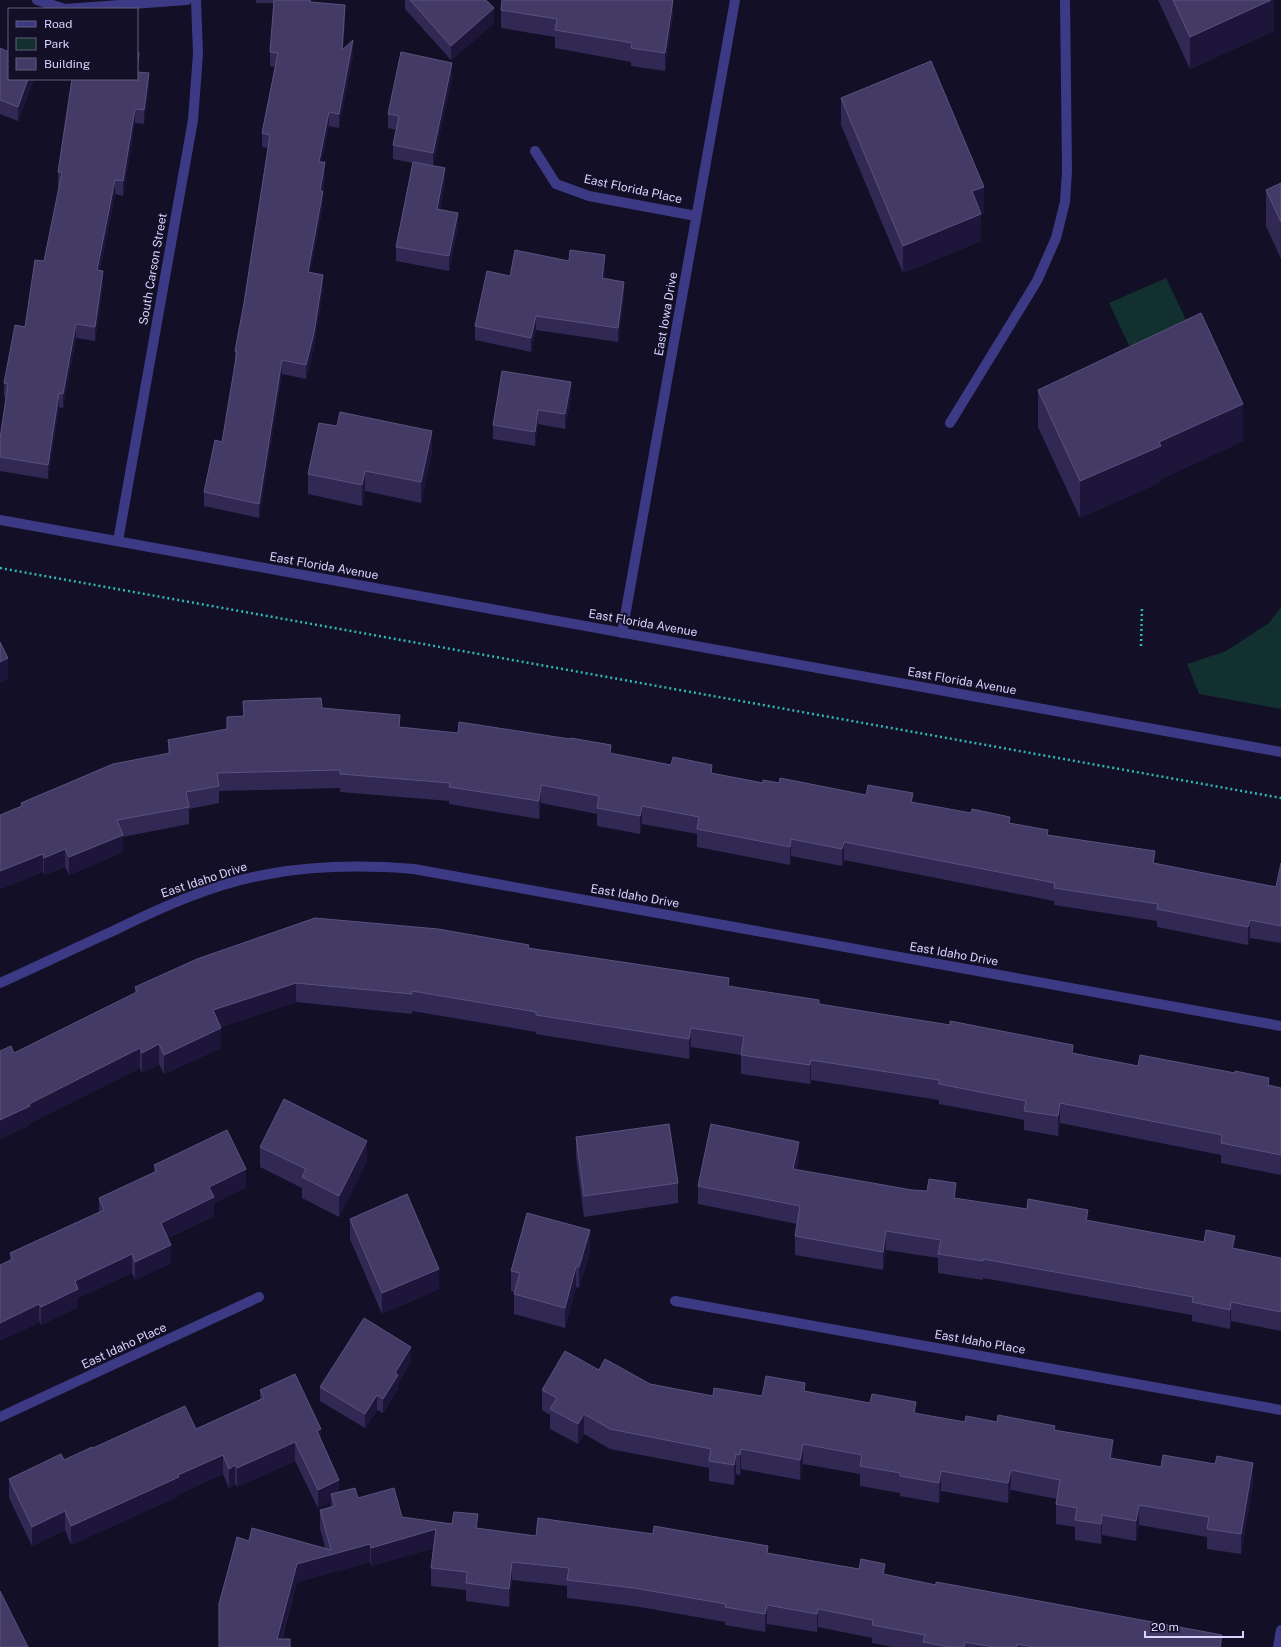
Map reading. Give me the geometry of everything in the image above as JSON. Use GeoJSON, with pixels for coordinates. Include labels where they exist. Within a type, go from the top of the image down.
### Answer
{"type":"FeatureCollection","features":[{"type":"Feature","properties":{"kind":"street"},"geometry":{"type":"LineString","coordinates":[[37,0],[62,8]]}},
{"type":"Feature","properties":{"kind":"street"},"geometry":{"type":"LineString","coordinates":[[79,8],[187,0]]}},
{"type":"Feature","properties":{"kind":"street","name":"South Carson Street"},"geometry":{"type":"LineString","coordinates":[[118,541],[193,120],[198,54],[196,0]]}},
{"type":"Feature","properties":{"kind":"street","name":"East Iowa Drive"},"geometry":{"type":"LineString","coordinates":[[622,633],[735,0]]}},
{"type":"Feature","properties":{"kind":"street"},"geometry":{"type":"LineString","coordinates":[[950,423],[1037,281],[1056,238],[1065,202],[1067,171],[1065,0]]}},
{"type":"Feature","properties":{"kind":"street","name":"East Florida Place"},"geometry":{"type":"LineString","coordinates":[[535,152],[556,184],[589,196],[696,216]]}},
{"type":"Feature","properties":{"kind":"street","name":"East Florida Avenue"},"geometry":{"type":"LineString","coordinates":[[0,520],[1281,752]]}},
{"type":"Feature","properties":{"kind":"street","name":"East Idaho Drive"},"geometry":{"type":"LineString","coordinates":[[0,983],[160,908],[221,886],[268,874],[317,867],[365,866],[414,869],[449,875],[1281,1026]]}},
{"type":"Feature","properties":{"kind":"street","name":"East Idaho Place"},"geometry":{"type":"LineString","coordinates":[[0,1417],[259,1297]]}},
{"type":"Feature","properties":{"kind":"street","name":"East Idaho Place"},"geometry":{"type":"LineString","coordinates":[[675,1301],[1281,1410]]}},
{"type":"Feature","properties":{"kind":"street"},"geometry":{"type":"LineString","coordinates":[[1278,1647],[1281,1630]]}},
{"type":"Feature","properties":{"kind":"path"},"geometry":{"type":"LineString","coordinates":[[0,568],[1281,798]]}},
{"type":"Feature","properties":{"kind":"path"},"geometry":{"type":"LineString","coordinates":[[1141,646],[1142,606]]}},
{"type":"Feature","properties":{"kind":"green space"},"geometry":{"type":"Polygon","coordinates":[[[1166,278],[1189,326],[1132,352],[1109,303],[1166,278]]]}},
{"type":"Feature","properties":{"kind":"green space"},"geometry":{"type":"Polygon","coordinates":[[[1281,607],[1281,709],[1199,694],[1187,664],[1226,651],[1269,623],[1281,607]]]}},
{"type":"Feature","properties":{"kind":"building"},"geometry":{"type":"Polygon","coordinates":[[[274,0],[310,0],[310,2],[345,5],[342,50],[353,40],[339,114],[329,112],[319,162],[325,162],[320,191],[323,191],[308,272],[323,275],[314,333],[306,365],[282,360],[259,504],[204,492],[215,440],[222,442],[237,352],[235,351],[244,303],[270,135],[262,133],[278,53],[270,52],[274,0]]]}},
{"type":"Feature","properties":{"kind":"building"},"geometry":{"type":"Polygon","coordinates":[[[410,0],[486,0],[494,8],[451,46],[410,0]]]}},
{"type":"Feature","properties":{"kind":"building"},"geometry":{"type":"Polygon","coordinates":[[[502,0],[673,0],[665,53],[631,48],[632,43],[555,30],[557,19],[501,10],[502,0]]]}},
{"type":"Feature","properties":{"kind":"building"},"geometry":{"type":"Polygon","coordinates":[[[1173,0],[1271,0],[1190,37],[1173,0]]]}},
{"type":"Feature","properties":{"kind":"building"},"geometry":{"type":"Polygon","coordinates":[[[0,48],[8,52],[8,80],[28,80],[18,107],[0,100],[0,48]]]}},
{"type":"Feature","properties":{"kind":"building"},"geometry":{"type":"Polygon","coordinates":[[[401,52],[452,63],[433,153],[393,145],[399,116],[388,114],[401,52]]]}},
{"type":"Feature","properties":{"kind":"building"},"geometry":{"type":"Polygon","coordinates":[[[931,61],[984,187],[972,191],[981,214],[903,246],[841,98],[931,61]]]}},
{"type":"Feature","properties":{"kind":"building"},"geometry":{"type":"Polygon","coordinates":[[[138,72],[149,73],[144,110],[135,109],[123,181],[115,180],[97,270],[103,271],[95,327],[76,324],[63,394],[59,393],[48,465],[0,457],[0,439],[8,384],[4,383],[15,325],[25,327],[35,260],[44,261],[62,172],[58,172],[72,80],[138,80],[138,72]]]}},
{"type":"Feature","properties":{"kind":"building"},"geometry":{"type":"Polygon","coordinates":[[[413,162],[445,168],[437,209],[458,213],[449,256],[396,247],[413,162]]]}},
{"type":"Feature","properties":{"kind":"building"},"geometry":{"type":"Polygon","coordinates":[[[1281,183],[1281,222],[1266,190],[1281,183]]]}},
{"type":"Feature","properties":{"kind":"building"},"geometry":{"type":"Polygon","coordinates":[[[515,250],[569,261],[570,250],[605,255],[602,278],[624,282],[618,328],[536,316],[531,338],[475,326],[487,271],[510,276],[515,250]]]}},
{"type":"Feature","properties":{"kind":"building"},"geometry":{"type":"Polygon","coordinates":[[[1201,313],[1243,404],[1159,442],[1161,446],[1080,481],[1038,390],[1201,313]]]}},
{"type":"Feature","properties":{"kind":"building"},"geometry":{"type":"Polygon","coordinates":[[[502,371],[571,382],[565,414],[538,410],[535,432],[493,425],[502,371]]]}},
{"type":"Feature","properties":{"kind":"building"},"geometry":{"type":"Polygon","coordinates":[[[340,412],[432,431],[421,482],[365,471],[362,485],[308,474],[319,423],[337,426],[340,412]]]}},
{"type":"Feature","properties":{"kind":"building"},"geometry":{"type":"Polygon","coordinates":[[[0,642],[8,658],[0,662],[0,642]]]}},
{"type":"Feature","properties":{"kind":"building"},"geometry":{"type":"Polygon","coordinates":[[[321,698],[322,708],[400,715],[399,727],[458,733],[459,722],[611,745],[610,753],[671,765],[673,757],[712,765],[711,773],[763,783],[763,780],[779,783],[780,778],[866,795],[868,785],[913,793],[911,802],[971,813],[972,809],[1010,817],[1009,823],[1048,830],[1047,835],[1155,851],[1153,863],[1276,887],[1281,863],[1281,926],[1250,920],[1248,927],[1157,909],[1158,904],[1054,888],[1055,883],[844,842],[842,849],[791,839],[790,847],[697,829],[699,817],[642,806],[640,816],[597,808],[599,796],[541,785],[539,801],[449,787],[450,783],[340,774],[340,770],[217,773],[219,786],[186,792],[189,807],[117,820],[123,835],[69,857],[65,849],[44,858],[43,854],[0,871],[0,815],[22,806],[21,803],[113,764],[170,753],[168,740],[227,729],[227,717],[244,716],[243,701],[321,698]]]}},
{"type":"Feature","properties":{"kind":"building"},"geometry":{"type":"Polygon","coordinates":[[[315,918],[438,929],[529,945],[528,948],[729,978],[728,986],[819,1000],[819,1004],[950,1025],[950,1021],[1073,1045],[1072,1053],[1138,1066],[1140,1055],[1269,1078],[1268,1085],[1281,1088],[1281,1155],[1221,1143],[1222,1135],[1060,1103],[1058,1116],[1024,1111],[1026,1101],[939,1084],[939,1080],[811,1060],[810,1065],[741,1055],[744,1036],[691,1028],[689,1039],[536,1015],[536,1012],[412,991],[412,994],[296,983],[213,1010],[221,1028],[164,1055],[159,1044],[142,1053],[140,1048],[29,1104],[30,1106],[0,1120],[0,1051],[11,1046],[14,1053],[137,992],[135,987],[197,959],[315,918]]]}},
{"type":"Feature","properties":{"kind":"building"},"geometry":{"type":"Polygon","coordinates":[[[284,1099],[367,1141],[339,1196],[302,1177],[306,1169],[260,1147],[284,1099]]]}},
{"type":"Feature","properties":{"kind":"building"},"geometry":{"type":"Polygon","coordinates":[[[669,1124],[678,1183],[584,1196],[576,1137],[669,1124]]]}},
{"type":"Feature","properties":{"kind":"building"},"geometry":{"type":"Polygon","coordinates":[[[711,1124],[799,1142],[793,1169],[912,1190],[927,1191],[929,1179],[956,1183],[954,1198],[1027,1209],[1028,1199],[1088,1210],[1086,1220],[1204,1242],[1206,1230],[1235,1236],[1232,1248],[1281,1258],[1281,1312],[1231,1302],[1230,1310],[1192,1302],[1193,1297],[983,1259],[983,1261],[938,1254],[941,1240],[886,1231],[883,1252],[795,1236],[800,1206],[698,1186],[711,1124]]]}},
{"type":"Feature","properties":{"kind":"building"},"geometry":{"type":"Polygon","coordinates":[[[227,1130],[246,1169],[209,1187],[214,1197],[161,1223],[171,1245],[135,1262],[132,1254],[75,1281],[78,1289],[41,1307],[39,1304],[0,1323],[0,1265],[13,1259],[10,1253],[104,1210],[99,1198],[157,1171],[154,1165],[227,1130]]]}},
{"type":"Feature","properties":{"kind":"building"},"geometry":{"type":"Polygon","coordinates":[[[407,1194],[439,1269],[382,1293],[350,1219],[407,1194]]]}},
{"type":"Feature","properties":{"kind":"building"},"geometry":{"type":"Polygon","coordinates":[[[527,1213],[590,1230],[579,1267],[576,1267],[565,1308],[514,1294],[520,1273],[511,1271],[527,1213]]]}},
{"type":"Feature","properties":{"kind":"building"},"geometry":{"type":"Polygon","coordinates":[[[364,1318],[411,1347],[395,1373],[398,1375],[383,1399],[377,1395],[365,1414],[320,1387],[364,1318]]]}},
{"type":"Feature","properties":{"kind":"building"},"geometry":{"type":"Polygon","coordinates":[[[565,1351],[599,1370],[605,1359],[650,1384],[713,1396],[714,1388],[762,1396],[766,1376],[805,1383],[804,1391],[870,1403],[872,1394],[916,1402],[914,1413],[965,1422],[966,1416],[997,1422],[998,1415],[1055,1426],[1054,1430],[1113,1440],[1110,1458],[1161,1467],[1163,1455],[1215,1464],[1217,1456],[1253,1463],[1241,1534],[1207,1529],[1209,1517],[1139,1505],[1136,1521],[1102,1515],[1101,1524],[1075,1520],[1077,1508],[1056,1504],[1060,1480],[1011,1470],[1008,1483],[941,1471],[939,1483],[900,1476],[900,1473],[860,1466],[862,1455],[803,1444],[800,1460],[741,1449],[740,1455],[736,1454],[734,1465],[709,1461],[711,1449],[610,1429],[584,1414],[578,1424],[550,1409],[557,1398],[542,1390],[565,1351]]]}},
{"type":"Feature","properties":{"kind":"building"},"geometry":{"type":"Polygon","coordinates":[[[295,1374],[321,1429],[317,1431],[339,1480],[318,1490],[295,1442],[237,1468],[235,1465],[229,1469],[223,1455],[178,1475],[179,1477],[71,1526],[65,1511],[32,1527],[9,1479],[61,1454],[64,1460],[92,1447],[93,1448],[185,1406],[196,1429],[264,1398],[260,1390],[295,1374]]]}},
{"type":"Feature","properties":{"kind":"building"},"geometry":{"type":"Polygon","coordinates":[[[355,1488],[358,1498],[394,1488],[402,1517],[452,1524],[454,1512],[478,1514],[476,1528],[536,1536],[538,1518],[653,1534],[654,1526],[768,1546],[767,1553],[859,1569],[861,1559],[885,1564],[883,1574],[936,1585],[936,1582],[964,1587],[1222,1635],[1220,1647],[1034,1647],[1017,1644],[1017,1647],[994,1647],[965,1642],[964,1647],[949,1647],[923,1642],[925,1635],[872,1625],[873,1620],[818,1609],[817,1614],[767,1605],[765,1614],[725,1607],[726,1604],[634,1588],[567,1580],[569,1568],[512,1562],[509,1589],[466,1583],[467,1572],[431,1568],[436,1529],[371,1548],[370,1544],[297,1564],[277,1639],[290,1639],[290,1647],[219,1647],[219,1604],[237,1537],[249,1541],[252,1528],[331,1550],[320,1510],[335,1506],[331,1494],[355,1488]]]}},
{"type":"Feature","properties":{"kind":"building"},"geometry":{"type":"Polygon","coordinates":[[[0,1591],[28,1647],[0,1647],[0,1591]]]}}]}
